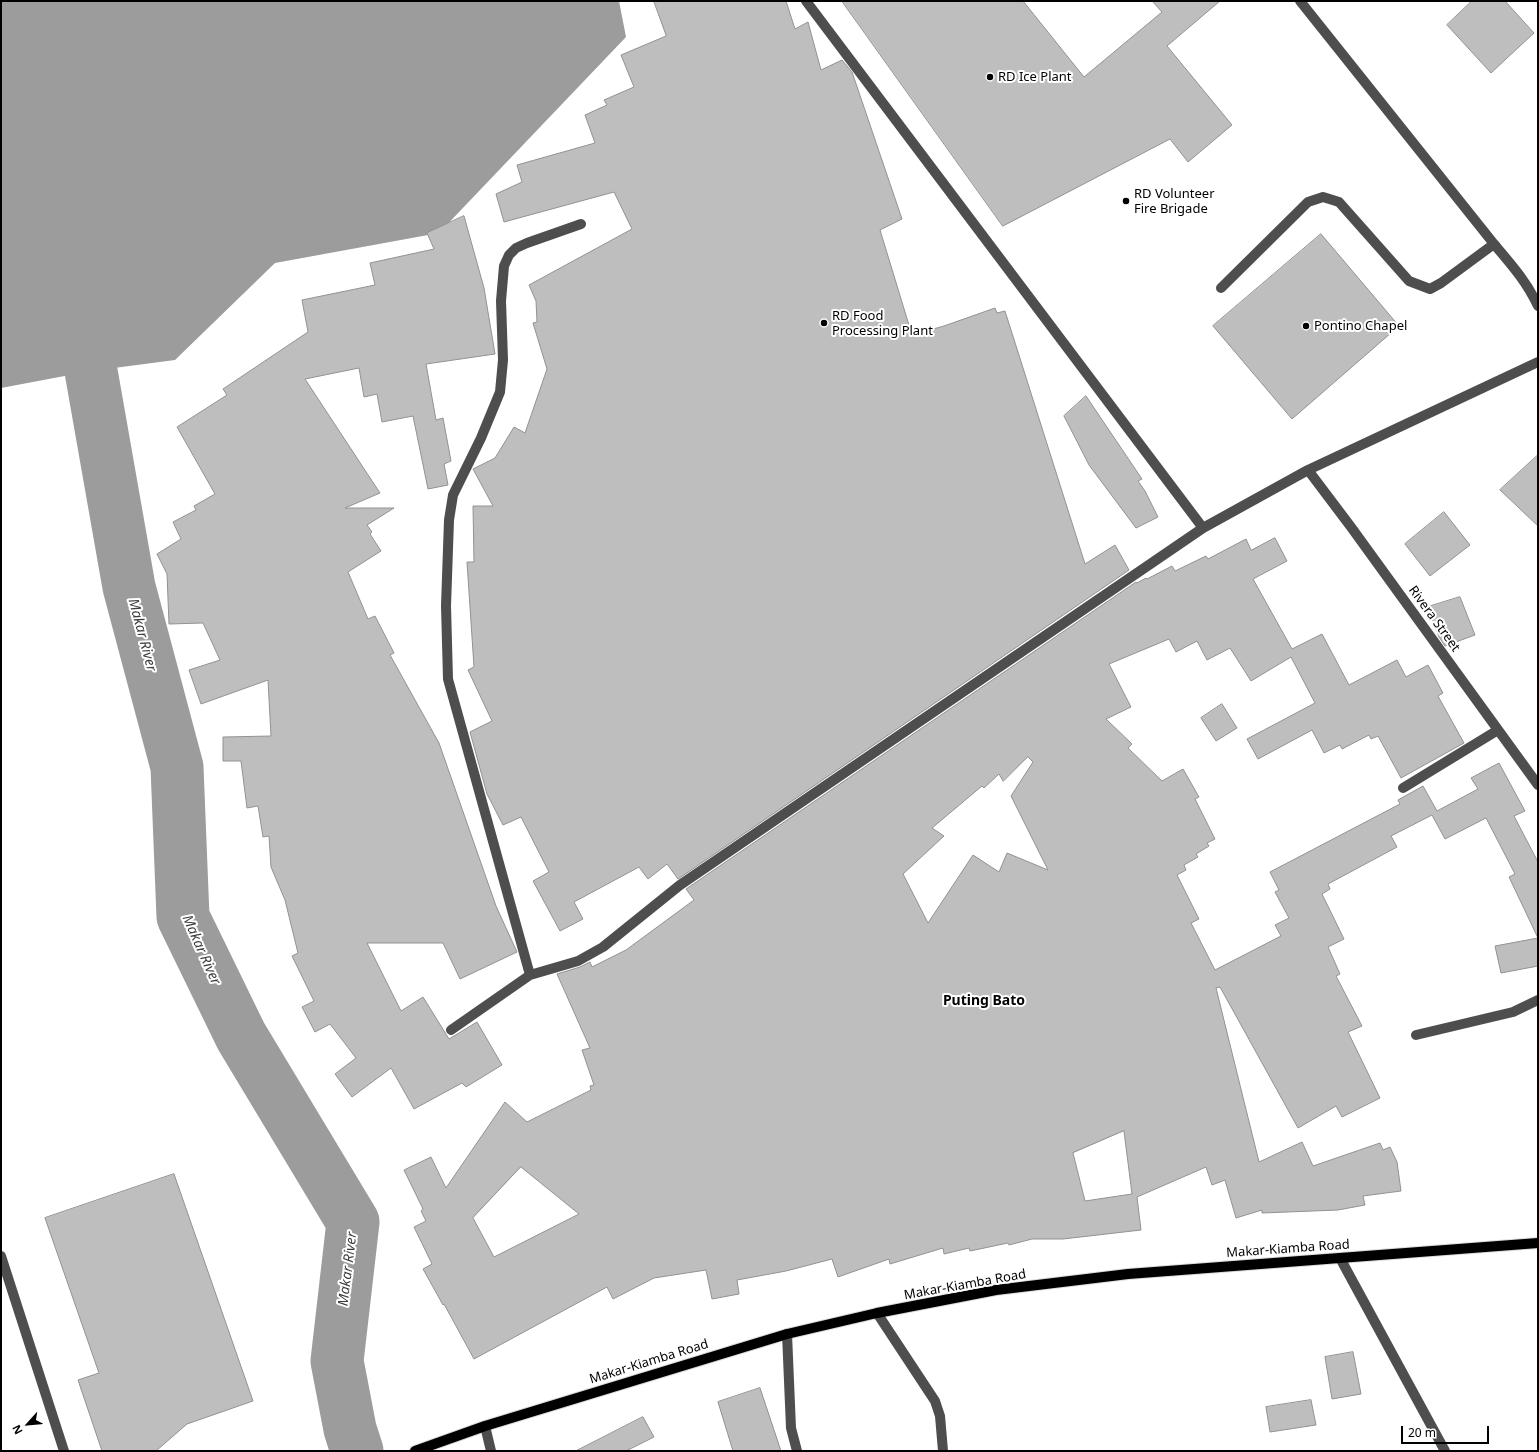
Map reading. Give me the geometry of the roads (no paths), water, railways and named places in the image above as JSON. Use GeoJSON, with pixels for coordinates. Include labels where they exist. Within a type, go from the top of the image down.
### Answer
{"type":"FeatureCollection","features":[{"type":"Feature","properties":{"kind":"main road","name":"Makar-Kiamba Road"},"geometry":{"type":"LineString","coordinates":[[415,1451],[480,1428],[786,1334],[877,1313],[996,1290],[1128,1274],[1538,1243]]}},
{"type":"Feature","properties":{"kind":"street"},"geometry":{"type":"LineString","coordinates":[[806,1],[1203,528]]}},
{"type":"Feature","properties":{"kind":"street"},"geometry":{"type":"LineString","coordinates":[[1300,1],[1517,271],[1532,293],[1538,306]]}},
{"type":"Feature","properties":{"kind":"street"},"geometry":{"type":"LineString","coordinates":[[1221,288],[1308,202],[1323,198],[1339,202],[1409,281],[1430,289],[1441,283],[1494,244]]}},
{"type":"Feature","properties":{"kind":"street"},"geometry":{"type":"LineString","coordinates":[[530,975],[448,679],[446,606],[449,520],[453,495],[481,438],[500,392],[504,360],[502,301],[504,266],[509,256],[516,248],[581,224]]}},
{"type":"Feature","properties":{"kind":"street"},"geometry":{"type":"LineString","coordinates":[[451,1030],[530,975],[578,961],[603,947],[680,885],[1203,528],[1308,470],[1538,362]]}},
{"type":"Feature","properties":{"kind":"street","name":"Rivera Street"},"geometry":{"type":"LineString","coordinates":[[1308,470],[1538,785]]}},
{"type":"Feature","properties":{"kind":"street"},"geometry":{"type":"LineString","coordinates":[[1403,788],[1498,730]]}},
{"type":"Feature","properties":{"kind":"street"},"geometry":{"type":"LineString","coordinates":[[1416,1035],[1513,1012],[1538,1000]]}},
{"type":"Feature","properties":{"kind":"street"},"geometry":{"type":"LineString","coordinates":[[1,1256],[64,1451]]}},
{"type":"Feature","properties":{"kind":"street"},"geometry":{"type":"LineString","coordinates":[[1340,1258],[1445,1451]]}},
{"type":"Feature","properties":{"kind":"street"},"geometry":{"type":"LineString","coordinates":[[877,1313],[935,1401],[940,1416],[943,1451]]}},
{"type":"Feature","properties":{"kind":"street"},"geometry":{"type":"LineString","coordinates":[[786,1334],[791,1428],[797,1451]]}},
{"type":"Feature","properties":{"kind":"street"},"geometry":{"type":"LineString","coordinates":[[480,1428],[491,1451]]}},
{"type":"Feature","properties":{"kind":"waterway","name":"Makar River"},"geometry":{"type":"LineString","coordinates":[[91,371],[129,587],[177,767],[183,917],[241,1036],[353,1222],[337,1361],[350,1429],[357,1451]]}},
{"type":"Feature","properties":{"kind":"place","name":"RD Ice Plant"},"geometry":{"type":"Point","coordinates":[990,77]}},
{"type":"Feature","properties":{"kind":"place","name":"RD Volunteer Fire Brigade"},"geometry":{"type":"Point","coordinates":[1126,201]}},
{"type":"Feature","properties":{"kind":"place","name":"RD Food Processing Plant"},"geometry":{"type":"Point","coordinates":[824,323]}},
{"type":"Feature","properties":{"kind":"place","name":"Pontino Chapel"},"geometry":{"type":"Point","coordinates":[1306,326]}},
{"type":"Feature","properties":{"kind":"district","name":"Puting Bato"},"geometry":{"type":"Point","coordinates":[984,1001]}}]}
